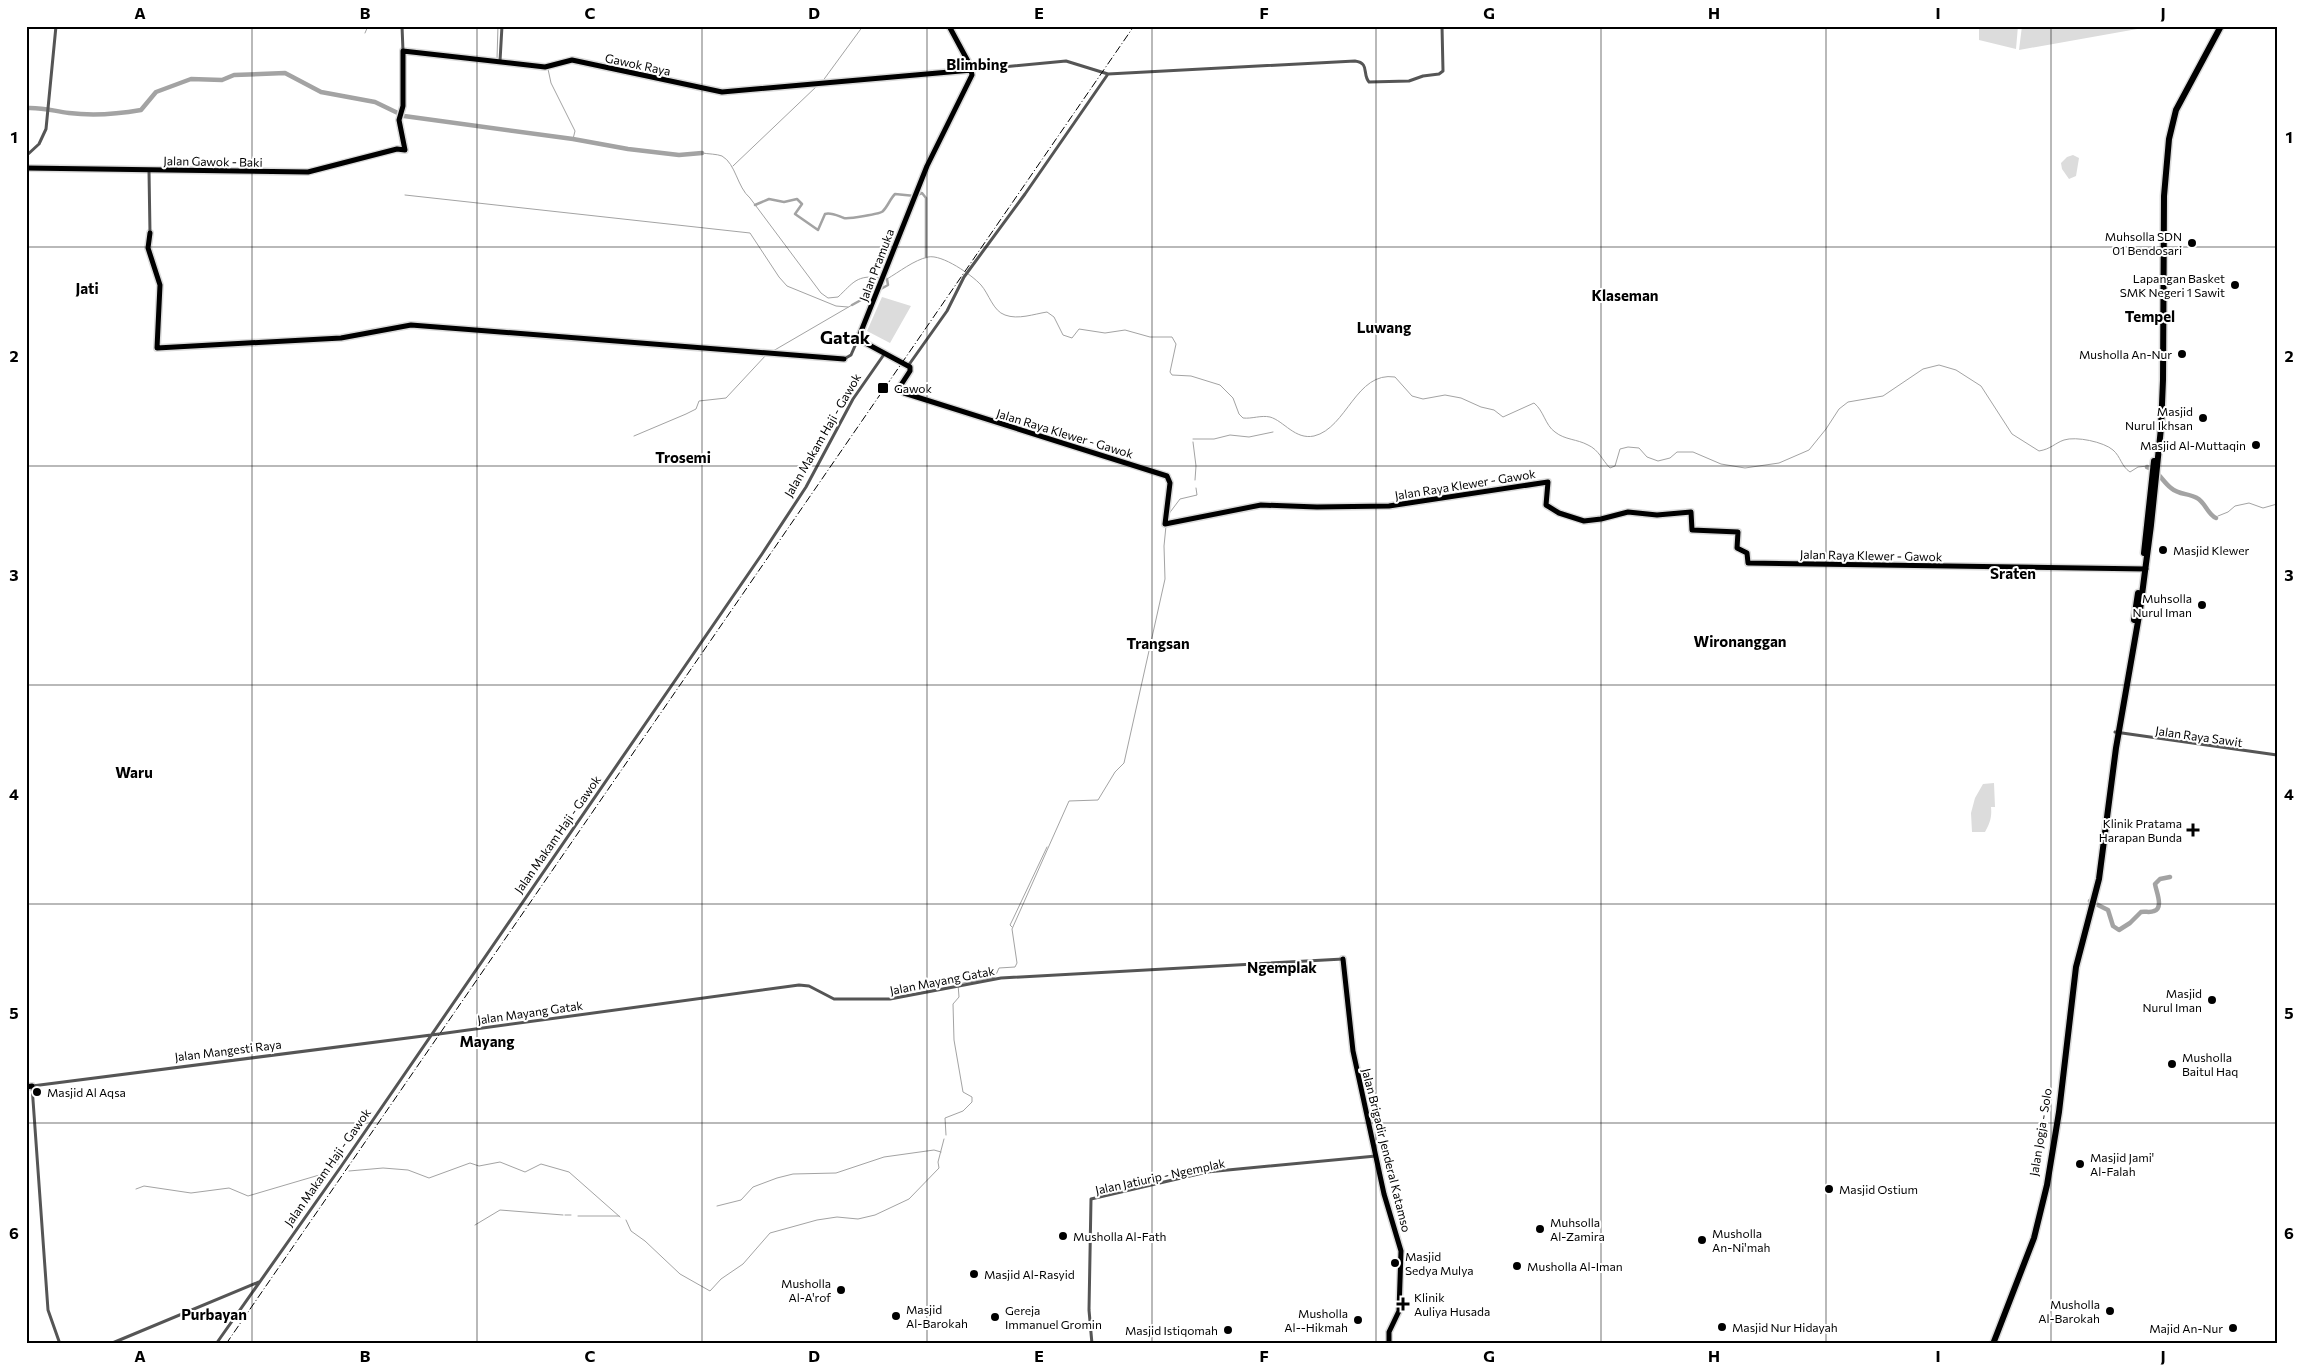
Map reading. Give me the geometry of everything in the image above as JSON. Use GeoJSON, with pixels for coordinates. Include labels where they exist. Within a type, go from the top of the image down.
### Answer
{"type":"FeatureCollection","features":[{"type":"Feature","properties":{"kind":"highway","name":"Jalan Jogja - Solo"},"geometry":{"type":"LineString","coordinates":[[1991,1344],[2034,1238],[2040,1214],[2054,1144],[2076,967],[2086,918],[2100,873],[2117,733],[2144,569],[2156,466],[2161,388],[2164,196],[2168,132],[2178,98],[2219,26]]}},
{"type":"Feature","properties":{"kind":"main road"},"geometry":{"type":"LineString","coordinates":[[949,26],[972,70]]}},
{"type":"Feature","properties":{"kind":"main road","name":"Gawok Raya"},"geometry":{"type":"LineString","coordinates":[[403,51],[547,67],[572,60],[722,92],[819,85],[972,70]]}},
{"type":"Feature","properties":{"kind":"main road"},"geometry":{"type":"LineString","coordinates":[[403,51],[402,110],[399,118],[405,150],[397,149],[403,141]]}},
{"type":"Feature","properties":{"kind":"main road","name":"Jalan Pramuka"},"geometry":{"type":"LineString","coordinates":[[858,339],[914,196],[946,124],[972,75],[972,70]]}},
{"type":"Feature","properties":{"kind":"main road","name":"Jalan Gawok - Baki"},"geometry":{"type":"LineString","coordinates":[[26,168],[308,172],[397,149]]}},
{"type":"Feature","properties":{"kind":"main road"},"geometry":{"type":"LineString","coordinates":[[150,232],[148,248],[160,285],[157,348],[341,338],[411,325],[844,359]]}},
{"type":"Feature","properties":{"kind":"main road"},"geometry":{"type":"LineString","coordinates":[[858,339],[908,366]]}},
{"type":"Feature","properties":{"kind":"main road","name":"Jalan Raya Klewer - Gawok"},"geometry":{"type":"LineString","coordinates":[[908,366],[910,371],[899,388],[904,393],[1167,476],[1170,483],[1164,524],[1261,505],[1389,506],[1548,482],[1546,505],[1575,519],[1596,520],[1628,512],[1649,514],[1691,512],[1692,530],[1738,532],[1737,548],[1747,554],[1748,564],[2144,569]]}},
{"type":"Feature","properties":{"kind":"main road","name":"Jalan Brigadir Jenderal Katamso"},"geometry":{"type":"LineString","coordinates":[[1342,959],[1353,1051],[1374,1149],[1373,1156],[1401,1251],[1399,1314],[1389,1332],[1388,1344]]}},
{"type":"Feature","properties":{"kind":"street"},"geometry":{"type":"LineString","coordinates":[[26,156],[41,142],[46,129],[56,26]]}},
{"type":"Feature","properties":{"kind":"street"},"geometry":{"type":"LineString","coordinates":[[402,26],[403,51]]}},
{"type":"Feature","properties":{"kind":"street"},"geometry":{"type":"LineString","coordinates":[[498,61],[502,26]]}},
{"type":"Feature","properties":{"kind":"street"},"geometry":{"type":"LineString","coordinates":[[972,70],[1066,61],[1108,74],[1355,60],[1362,62],[1365,66],[1369,82],[1409,81],[1423,76],[1439,74],[1443,71],[1442,26]]}},
{"type":"Feature","properties":{"kind":"street"},"geometry":{"type":"LineString","coordinates":[[908,366],[951,306],[964,277],[1108,74]]}},
{"type":"Feature","properties":{"kind":"street"},"geometry":{"type":"LineString","coordinates":[[150,171],[150,232]]}},
{"type":"Feature","properties":{"kind":"street"},"geometry":{"type":"LineString","coordinates":[[844,359],[851,355],[858,339]]}},
{"type":"Feature","properties":{"kind":"street","name":"Jalan Makam Haji - Gawok"},"geometry":{"type":"LineString","coordinates":[[216,1344],[432,1035],[724,609],[802,493],[851,402],[885,353]]}},
{"type":"Feature","properties":{"kind":"street","name":"Jalan Raya Sawit"},"geometry":{"type":"LineString","coordinates":[[2117,733],[2277,755]]}},
{"type":"Feature","properties":{"kind":"street","name":"Jalan Mayang Gatak"},"geometry":{"type":"LineString","coordinates":[[432,1035],[799,985],[809,986],[831,999],[896,999],[1001,978],[1342,959]]}},
{"type":"Feature","properties":{"kind":"street"},"geometry":{"type":"LineString","coordinates":[[424,1036],[435,1030]]}},
{"type":"Feature","properties":{"kind":"street","name":"Jalan Mangesti Raya"},"geometry":{"type":"LineString","coordinates":[[29,1086],[432,1035]]}},
{"type":"Feature","properties":{"kind":"street"},"geometry":{"type":"LineString","coordinates":[[29,1086],[41,1206],[49,1317],[60,1344]]}},
{"type":"Feature","properties":{"kind":"street","name":"Jalan Jatiurip - Ngemplak"},"geometry":{"type":"LineString","coordinates":[[1092,1344],[1089,1314],[1090,1200],[1222,1170],[1373,1156]]}},
{"type":"Feature","properties":{"kind":"street"},"geometry":{"type":"LineString","coordinates":[[110,1344],[260,1282]]}},
{"type":"Feature","properties":{"kind":"shaded area"},"geometry":{"type":"Polygon","coordinates":[[[1979,26],[2018,26],[2016,49],[1979,40],[1979,26]]]}},
{"type":"Feature","properties":{"kind":"shaded area"},"geometry":{"type":"Polygon","coordinates":[[[2022,26],[2154,26],[2019,50],[2022,26]]]}},
{"type":"Feature","properties":{"kind":"shaded area"},"geometry":{"type":"Polygon","coordinates":[[[2073,155],[2079,158],[2076,176],[2069,179],[2062,169],[2061,163],[2067,157],[2073,155]]]}},
{"type":"Feature","properties":{"kind":"shaded area"},"geometry":{"type":"Polygon","coordinates":[[[882,297],[911,306],[890,343],[867,331],[882,297]]]}},
{"type":"Feature","properties":{"kind":"shaded area"},"geometry":{"type":"Polygon","coordinates":[[[1994,783],[1995,807],[1991,807],[1991,817],[1988,826],[1985,832],[1972,832],[1971,813],[1975,798],[1983,784],[1994,783]]]}},
{"type":"Feature","properties":{"kind":"waterway"},"geometry":{"type":"LineString","coordinates":[[365,33],[368,26]]}},
{"type":"Feature","properties":{"kind":"waterway"},"geometry":{"type":"LineString","coordinates":[[497,59],[498,26]]}},
{"type":"Feature","properties":{"kind":"waterway"},"geometry":{"type":"LineString","coordinates":[[822,82],[863,26]]}},
{"type":"Feature","properties":{"kind":"waterway"},"geometry":{"type":"LineString","coordinates":[[548,69],[551,83],[575,131],[573,139]]}},
{"type":"Feature","properties":{"kind":"waterway"},"geometry":{"type":"LineString","coordinates":[[26,108],[87,114],[141,110],[156,92],[191,79],[222,80],[234,75],[285,73],[321,92],[375,102],[404,116],[573,139],[628,149],[679,155],[702,153]]}},
{"type":"Feature","properties":{"kind":"waterway"},"geometry":{"type":"LineString","coordinates":[[733,166],[817,86]]}},
{"type":"Feature","properties":{"kind":"waterway"},"geometry":{"type":"LineString","coordinates":[[702,153],[720,155],[727,160],[742,188],[821,293],[828,298],[838,297],[856,281],[866,277],[880,278]]}},
{"type":"Feature","properties":{"kind":"waterway"},"geometry":{"type":"LineString","coordinates":[[755,205],[769,199],[784,202],[797,199],[802,204],[795,214],[818,230],[825,214],[844,218],[871,215],[883,211],[895,194],[915,196],[922,193],[926,198],[926,257]]}},
{"type":"Feature","properties":{"kind":"waterway"},"geometry":{"type":"LineString","coordinates":[[405,195],[750,233],[787,286],[836,306],[848,307]]}},
{"type":"Feature","properties":{"kind":"waterway"},"geometry":{"type":"LineString","coordinates":[[884,278],[887,279],[917,261],[934,257],[949,262],[977,281],[1001,313],[1015,317],[1047,312],[1054,317],[1063,335],[1072,338],[1079,329],[1105,333],[1125,330],[1150,337],[1172,337],[1176,344],[1170,372],[1172,375],[1191,376],[1220,385],[1233,398],[1239,414],[1243,418],[1270,417],[1295,433],[1307,436],[1314,436],[1325,431],[1335,423],[1361,391],[1371,383],[1382,377],[1395,377],[1412,396],[1423,399],[1445,395],[1461,398],[1481,407],[1494,410],[1503,417],[1534,403],[1555,432],[1563,437],[1592,447],[1610,468],[1615,466],[1620,449],[1628,447],[1639,448],[1647,457],[1658,461],[1670,458],[1677,452],[1693,452],[1721,464],[1745,468],[1779,463],[1809,450],[1839,409],[1848,402],[1883,396],[1923,369],[1939,365],[1956,370],[1981,386],[2012,434],[2039,451],[2064,440],[2082,439],[2109,447],[2116,453],[2130,472],[2138,467],[2148,466]]}},
{"type":"Feature","properties":{"kind":"waterway"},"geometry":{"type":"LineString","coordinates":[[852,305],[888,285],[887,279]]}},
{"type":"Feature","properties":{"kind":"waterway"},"geometry":{"type":"LineString","coordinates":[[773,351],[852,305]]}},
{"type":"Feature","properties":{"kind":"waterway"},"geometry":{"type":"LineString","coordinates":[[634,436],[696,409],[699,401],[726,398],[767,354]]}},
{"type":"Feature","properties":{"kind":"waterway"},"geometry":{"type":"LineString","coordinates":[[1193,439],[1214,439],[1230,435],[1249,437],[1273,432]]}},
{"type":"Feature","properties":{"kind":"waterway"},"geometry":{"type":"LineString","coordinates":[[1193,442],[1196,466],[1195,480]]}},
{"type":"Feature","properties":{"kind":"waterway"},"geometry":{"type":"LineString","coordinates":[[2147,467],[2157,473],[2174,490],[2194,496],[2200,500],[2216,518]]}},
{"type":"Feature","properties":{"kind":"waterway"},"geometry":{"type":"LineString","coordinates":[[1168,515],[1180,499],[1197,495],[1196,488]]}},
{"type":"Feature","properties":{"kind":"waterway"},"geometry":{"type":"LineString","coordinates":[[2218,516],[2228,512],[2235,506],[2249,503],[2263,508],[2277,504]]}},
{"type":"Feature","properties":{"kind":"waterway"},"geometry":{"type":"LineString","coordinates":[[946,1135],[945,1118],[963,1111],[972,1102],[972,1097],[963,1092],[954,1040],[953,1004],[959,997],[958,984],[995,977],[999,968],[1015,967],[1017,963],[1012,929],[1069,801],[1098,800],[1115,772],[1124,763],[1165,579],[1164,546],[1166,526]]}},
{"type":"Feature","properties":{"kind":"waterway"},"geometry":{"type":"LineString","coordinates":[[1012,927],[1010,925],[1047,847]]}},
{"type":"Feature","properties":{"kind":"waterway"},"geometry":{"type":"LineString","coordinates":[[2090,901],[2108,910],[2113,926],[2119,930],[2130,923],[2141,912],[2151,912],[2157,909],[2159,903],[2155,884],[2160,879],[2170,877]]}},
{"type":"Feature","properties":{"kind":"waterway"},"geometry":{"type":"LineString","coordinates":[[626,1220],[631,1231],[645,1241],[680,1274],[710,1291],[721,1279],[743,1264],[770,1233],[817,1220],[837,1217],[858,1219],[875,1215],[909,1199],[939,1168],[938,1162],[944,1139]]}},
{"type":"Feature","properties":{"kind":"waterway"},"geometry":{"type":"LineString","coordinates":[[717,1206],[741,1200],[753,1187],[793,1174],[836,1173],[884,1157],[934,1150],[941,1152]]}},
{"type":"Feature","properties":{"kind":"waterway"},"geometry":{"type":"LineString","coordinates":[[349,1171],[383,1168],[408,1170],[429,1178],[470,1163],[479,1166],[500,1162],[525,1172],[541,1164],[569,1172],[620,1217]]}},
{"type":"Feature","properties":{"kind":"waterway"},"geometry":{"type":"LineString","coordinates":[[136,1189],[144,1186],[191,1193],[229,1188],[248,1196],[326,1173],[333,1164],[338,1164]]}},
{"type":"Feature","properties":{"kind":"waterway"},"geometry":{"type":"LineString","coordinates":[[475,1225],[500,1210],[563,1215]]}},
{"type":"Feature","properties":{"kind":"waterway"},"geometry":{"type":"LineString","coordinates":[[565,1215],[571,1215]]}},
{"type":"Feature","properties":{"kind":"waterway"},"geometry":{"type":"LineString","coordinates":[[578,1216],[619,1216]]}},
{"type":"Feature","properties":{"kind":"railway"},"geometry":{"type":"LineString","coordinates":[[226,1344],[1134,26]]}},
{"type":"Feature","properties":{"kind":"place","name":"Muhsolla SDN 01 Bendosari"},"geometry":{"type":"Point","coordinates":[2192,243]}},
{"type":"Feature","properties":{"kind":"place","name":"Lapangan Basket SMK Negeri 1 Sawit"},"geometry":{"type":"Point","coordinates":[2235,285]}},
{"type":"Feature","properties":{"kind":"place","name":"Musholla An-Nur"},"geometry":{"type":"Point","coordinates":[2182,354]}},
{"type":"Feature","properties":{"kind":"place","name":"Gawok"},"geometry":{"type":"Point","coordinates":[883,388]}},
{"type":"Feature","properties":{"kind":"place","name":"Masjid Nurul Ikhsan"},"geometry":{"type":"Point","coordinates":[2203,418]}},
{"type":"Feature","properties":{"kind":"place","name":"Masjid Al-Muttaqin"},"geometry":{"type":"Point","coordinates":[2256,445]}},
{"type":"Feature","properties":{"kind":"place","name":"Masjid Klewer"},"geometry":{"type":"Point","coordinates":[2163,550]}},
{"type":"Feature","properties":{"kind":"place","name":"Muhsolla Nurul Iman"},"geometry":{"type":"Point","coordinates":[2202,605]}},
{"type":"Feature","properties":{"kind":"place","name":"Klinik Pratama Harapan Bunda"},"geometry":{"type":"Point","coordinates":[2193,830]}},
{"type":"Feature","properties":{"kind":"place","name":"Masjid Nurul Iman"},"geometry":{"type":"Point","coordinates":[2212,1000]}},
{"type":"Feature","properties":{"kind":"place","name":"Musholla Baitul Haq"},"geometry":{"type":"Point","coordinates":[2172,1064]}},
{"type":"Feature","properties":{"kind":"place","name":"Masjid Al Aqsa"},"geometry":{"type":"Point","coordinates":[37,1092]}},
{"type":"Feature","properties":{"kind":"place","name":"Masjid Jami' Al-Falah"},"geometry":{"type":"Point","coordinates":[2080,1164]}},
{"type":"Feature","properties":{"kind":"place","name":"Masjid Ostium"},"geometry":{"type":"Point","coordinates":[1829,1189]}},
{"type":"Feature","properties":{"kind":"place","name":"Muhsolla Al-Zamira"},"geometry":{"type":"Point","coordinates":[1540,1229]}},
{"type":"Feature","properties":{"kind":"place","name":"Musholla Al-Fath"},"geometry":{"type":"Point","coordinates":[1063,1236]}},
{"type":"Feature","properties":{"kind":"place","name":"Musholla An-Ni'mah"},"geometry":{"type":"Point","coordinates":[1702,1240]}},
{"type":"Feature","properties":{"kind":"place","name":"Masjid Sedya Mulya"},"geometry":{"type":"Point","coordinates":[1395,1263]}},
{"type":"Feature","properties":{"kind":"place","name":"Musholla Al-Iman"},"geometry":{"type":"Point","coordinates":[1517,1266]}},
{"type":"Feature","properties":{"kind":"place","name":"Masjid Al-Rasyid"},"geometry":{"type":"Point","coordinates":[974,1274]}},
{"type":"Feature","properties":{"kind":"place","name":"Musholla Al-A'rof"},"geometry":{"type":"Point","coordinates":[841,1290]}},
{"type":"Feature","properties":{"kind":"place","name":"Klinik Auliya Husada"},"geometry":{"type":"Point","coordinates":[1403,1304]}},
{"type":"Feature","properties":{"kind":"place","name":"Musholla Al-Barokah"},"geometry":{"type":"Point","coordinates":[2110,1311]}},
{"type":"Feature","properties":{"kind":"place","name":"Masjid Al-Barokah"},"geometry":{"type":"Point","coordinates":[896,1316]}},
{"type":"Feature","properties":{"kind":"place","name":"Gereja Immanuel Gromin"},"geometry":{"type":"Point","coordinates":[995,1317]}},
{"type":"Feature","properties":{"kind":"place","name":"Musholla Al--Hikmah"},"geometry":{"type":"Point","coordinates":[1358,1320]}},
{"type":"Feature","properties":{"kind":"place","name":"Masjid Nur Hidayah"},"geometry":{"type":"Point","coordinates":[1722,1327]}},
{"type":"Feature","properties":{"kind":"place","name":"Majid An-Nur"},"geometry":{"type":"Point","coordinates":[2233,1328]}},
{"type":"Feature","properties":{"kind":"place","name":"Masjid Istiqomah"},"geometry":{"type":"Point","coordinates":[1228,1330]}},
{"type":"Feature","properties":{"kind":"district","name":"Blimbing"},"geometry":{"type":"Point","coordinates":[977,64]}},
{"type":"Feature","properties":{"kind":"district","name":"Jati"},"geometry":{"type":"Point","coordinates":[87,288]}},
{"type":"Feature","properties":{"kind":"district","name":"Klaseman"},"geometry":{"type":"Point","coordinates":[1625,295]}},
{"type":"Feature","properties":{"kind":"district","name":"Tempel"},"geometry":{"type":"Point","coordinates":[2150,316]}},
{"type":"Feature","properties":{"kind":"district","name":"Luwang"},"geometry":{"type":"Point","coordinates":[1384,327]}},
{"type":"Feature","properties":{"kind":"district","name":"Gatak"},"geometry":{"type":"Point","coordinates":[845,337]}},
{"type":"Feature","properties":{"kind":"district","name":"Trosemi"},"geometry":{"type":"Point","coordinates":[683,457]}},
{"type":"Feature","properties":{"kind":"district","name":"Sraten"},"geometry":{"type":"Point","coordinates":[2013,573]}},
{"type":"Feature","properties":{"kind":"district","name":"Wironanggan"},"geometry":{"type":"Point","coordinates":[1740,641]}},
{"type":"Feature","properties":{"kind":"district","name":"Trangsan"},"geometry":{"type":"Point","coordinates":[1158,643]}},
{"type":"Feature","properties":{"kind":"district","name":"Waru"},"geometry":{"type":"Point","coordinates":[134,772]}},
{"type":"Feature","properties":{"kind":"district","name":"Ngemplak"},"geometry":{"type":"Point","coordinates":[1282,967]}},
{"type":"Feature","properties":{"kind":"district","name":"Mayang"},"geometry":{"type":"Point","coordinates":[487,1041]}},
{"type":"Feature","properties":{"kind":"district","name":"Purbayan"},"geometry":{"type":"Point","coordinates":[214,1314]}}]}
